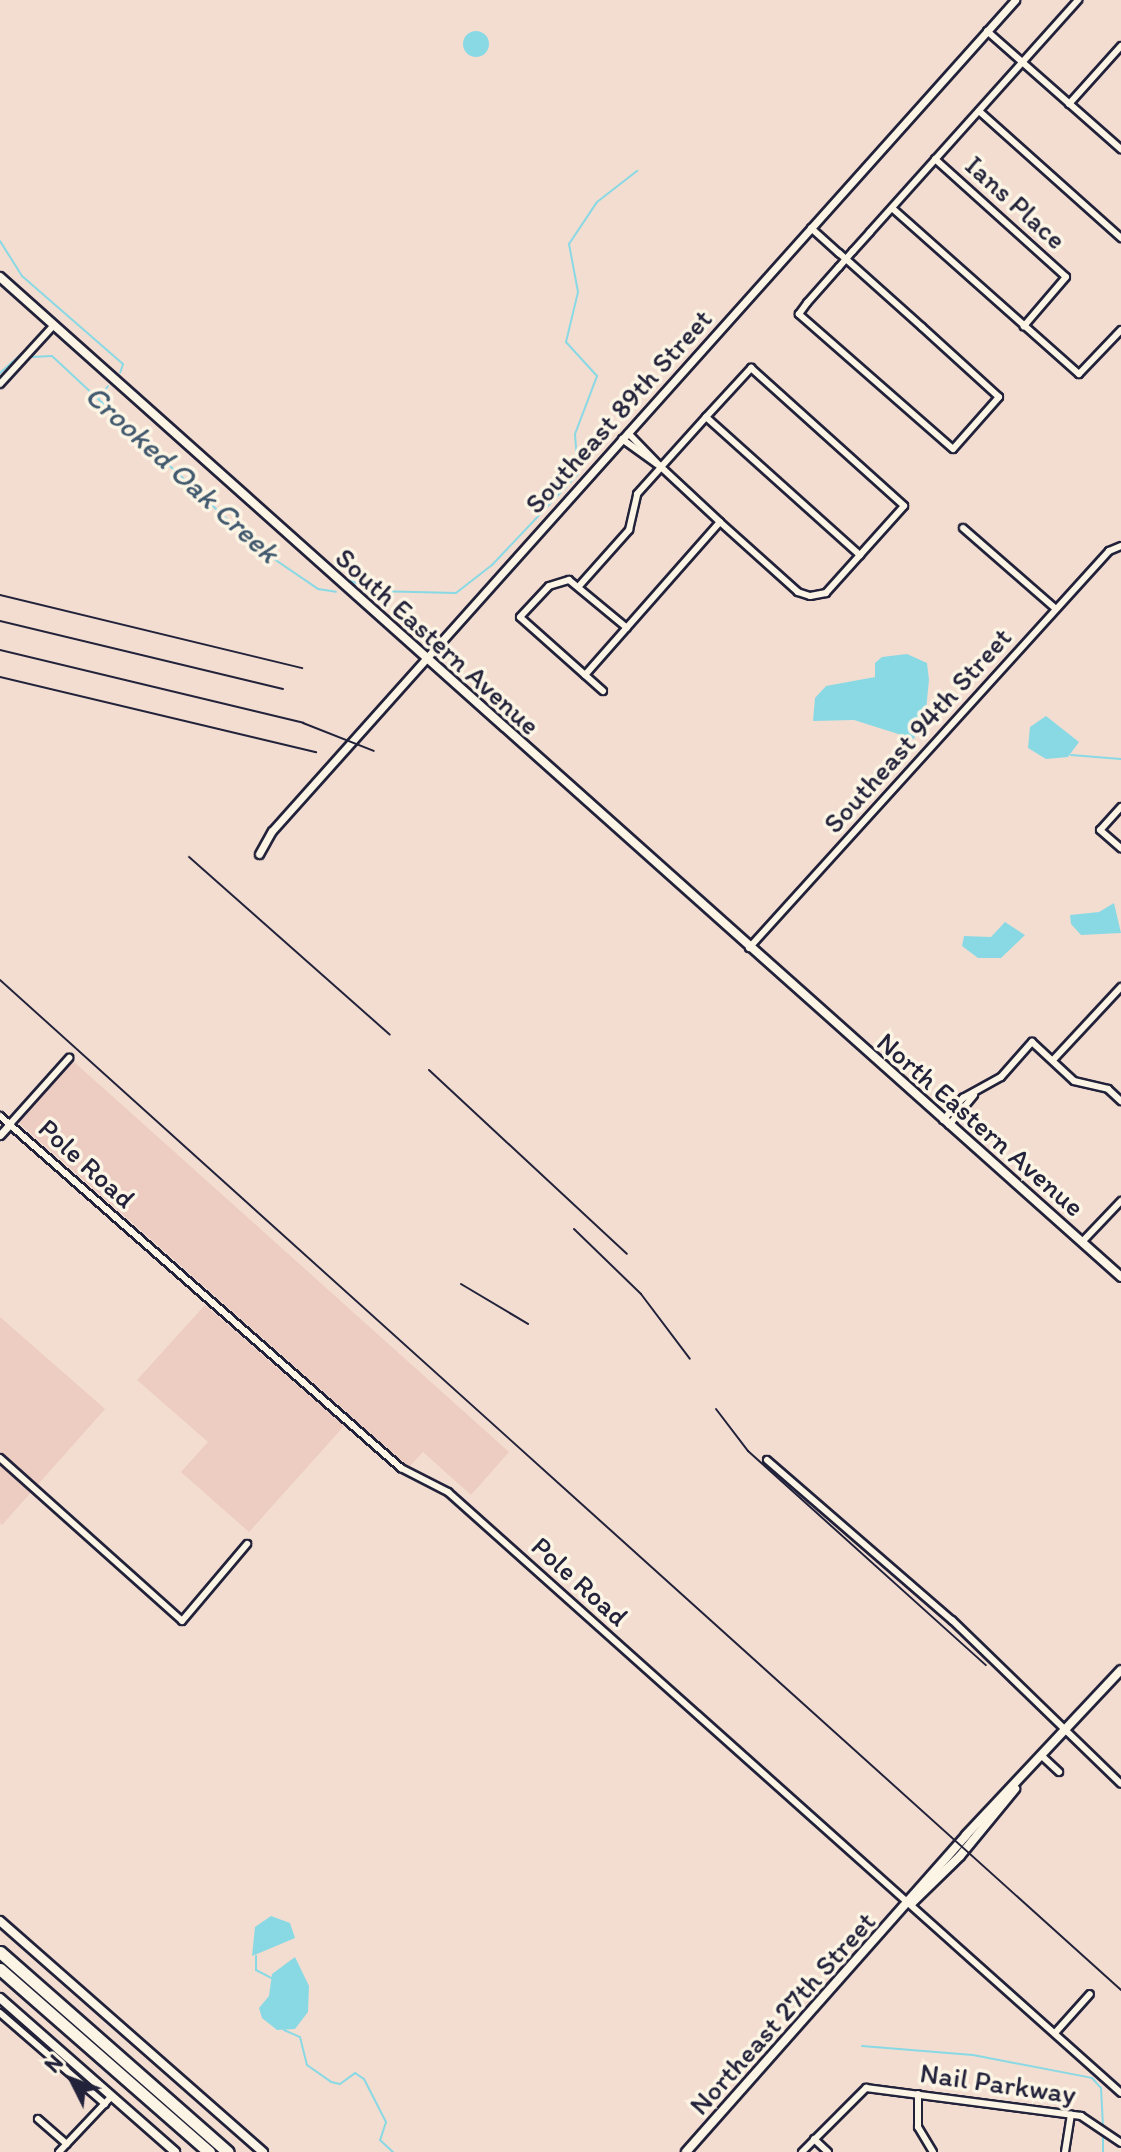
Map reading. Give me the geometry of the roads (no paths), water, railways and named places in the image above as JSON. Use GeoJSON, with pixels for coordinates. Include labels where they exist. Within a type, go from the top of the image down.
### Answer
{"type":"FeatureCollection","features":[{"type":"Feature","properties":{"kind":"highway"},"geometry":{"type":"LineString","coordinates":[[0,1952],[228,2152]]}},
{"type":"Feature","properties":{"kind":"highway"},"geometry":{"type":"LineString","coordinates":[[0,1969],[209,2152]]}},
{"type":"Feature","properties":{"kind":"main road","name":"South Eastern Avenue"},"geometry":{"type":"LineString","coordinates":[[0,277],[425,661],[848,1036]]}},
{"type":"Feature","properties":{"kind":"main road","name":"North Eastern Avenue"},"geometry":{"type":"LineString","coordinates":[[848,1036],[1121,1277]]}},
{"type":"Feature","properties":{"kind":"main road","name":"Northeast 27th Street"},"geometry":{"type":"LineString","coordinates":[[686,2152],[911,1903],[960,1856],[1018,1784],[1121,1670]]}},
{"type":"Feature","properties":{"kind":"main road"},"geometry":{"type":"LineString","coordinates":[[0,1921],[263,2152]]}},
{"type":"Feature","properties":{"kind":"main road"},"geometry":{"type":"LineString","coordinates":[[1,2001],[108,2100],[175,2152]]}},
{"type":"Feature","properties":{"kind":"street","name":"Southeast 89th Street"},"geometry":{"type":"LineString","coordinates":[[259,854],[272,831],[1015,0]]}},
{"type":"Feature","properties":{"kind":"street"},"geometry":{"type":"LineString","coordinates":[[811,228],[846,259],[999,397],[953,449],[799,314],[846,259],[1078,0]]}},
{"type":"Feature","properties":{"kind":"street"},"geometry":{"type":"LineString","coordinates":[[987,31],[1120,145]]}},
{"type":"Feature","properties":{"kind":"street"},"geometry":{"type":"LineString","coordinates":[[1069,104],[1121,46]]}},
{"type":"Feature","properties":{"kind":"street"},"geometry":{"type":"LineString","coordinates":[[979,111],[1121,238]]}},
{"type":"Feature","properties":{"kind":"street","name":"Ians Place"},"geometry":{"type":"LineString","coordinates":[[935,159],[1066,277],[1024,326]]}},
{"type":"Feature","properties":{"kind":"street"},"geometry":{"type":"LineString","coordinates":[[892,208],[1079,374],[1120,332]]}},
{"type":"Feature","properties":{"kind":"street"},"geometry":{"type":"LineString","coordinates":[[0,384],[54,325]]}},
{"type":"Feature","properties":{"kind":"street"},"geometry":{"type":"LineString","coordinates":[[580,585],[629,530],[634,497],[661,467],[706,417],[751,368],[904,506],[826,593],[798,592],[661,467],[625,436]]}},
{"type":"Feature","properties":{"kind":"street"},"geometry":{"type":"LineString","coordinates":[[706,417],[860,555]]}},
{"type":"Feature","properties":{"kind":"street"},"geometry":{"type":"LineString","coordinates":[[585,675],[720,522]]}},
{"type":"Feature","properties":{"kind":"street"},"geometry":{"type":"LineString","coordinates":[[963,528],[1056,609]]}},
{"type":"Feature","properties":{"kind":"street","name":"Southeast 94th Street"},"geometry":{"type":"LineString","coordinates":[[749,948],[1109,551],[1121,546]]}},
{"type":"Feature","properties":{"kind":"street"},"geometry":{"type":"LineString","coordinates":[[603,691],[520,617],[553,583],[569,580],[580,585],[627,628]]}},
{"type":"Feature","properties":{"kind":"street"},"geometry":{"type":"LineString","coordinates":[[1121,807],[1100,830],[1121,848]]}},
{"type":"Feature","properties":{"kind":"street"},"geometry":{"type":"LineString","coordinates":[[1053,1060],[1121,987]]}},
{"type":"Feature","properties":{"kind":"street"},"geometry":{"type":"LineString","coordinates":[[946,1123],[976,1092],[1001,1077],[1032,1042],[1074,1081],[1108,1089],[1121,1101]]}},
{"type":"Feature","properties":{"kind":"street"},"geometry":{"type":"LineString","coordinates":[[0,1135],[69,1058]]}},
{"type":"Feature","properties":{"kind":"street","name":"Pole Road"},"geometry":{"type":"LineString","coordinates":[[0,1116],[401,1468],[448,1492],[1121,2093]]}},
{"type":"Feature","properties":{"kind":"street"},"geometry":{"type":"LineString","coordinates":[[1082,1242],[1121,1201]]}},
{"type":"Feature","properties":{"kind":"street"},"geometry":{"type":"LineString","coordinates":[[0,1458],[182,1621],[247,1544]]}},
{"type":"Feature","properties":{"kind":"street"},"geometry":{"type":"LineString","coordinates":[[767,1460],[952,1620],[1121,1784]]}},
{"type":"Feature","properties":{"kind":"street"},"geometry":{"type":"LineString","coordinates":[[1043,1757],[1059,1772]]}},
{"type":"Feature","properties":{"kind":"street"},"geometry":{"type":"LineString","coordinates":[[1055,2033],[1090,1994]]}},
{"type":"Feature","properties":{"kind":"street"},"geometry":{"type":"LineString","coordinates":[[0,2013],[108,2100],[59,2152]]}},
{"type":"Feature","properties":{"kind":"street","name":"Nail Parkway"},"geometry":{"type":"LineString","coordinates":[[814,2139],[861,2089],[1071,2114],[1100,2125],[1121,2143]]}},
{"type":"Feature","properties":{"kind":"street"},"geometry":{"type":"LineString","coordinates":[[918,2094],[918,2127],[933,2152]]}},
{"type":"Feature","properties":{"kind":"street"},"geometry":{"type":"LineString","coordinates":[[1065,2152],[1071,2114]]}},
{"type":"Feature","properties":{"kind":"street"},"geometry":{"type":"LineString","coordinates":[[38,2119],[67,2144]]}},
{"type":"Feature","properties":{"kind":"street"},"geometry":{"type":"LineString","coordinates":[[802,2152],[814,2139],[828,2152]]}},
{"type":"Feature","properties":{"kind":"water"},"geometry":{"type":"Polygon","coordinates":[[[476,31],[485,35],[489,44],[485,53],[476,57],[467,53],[463,44],[467,35],[476,31]]]}},
{"type":"Feature","properties":{"kind":"water"},"geometry":{"type":"Polygon","coordinates":[[[907,654],[927,663],[929,680],[926,710],[914,739],[854,720],[813,721],[815,698],[826,686],[875,677],[875,663],[882,657],[907,654]]]}},
{"type":"Feature","properties":{"kind":"water"},"geometry":{"type":"Polygon","coordinates":[[[1046,716],[1079,742],[1068,757],[1046,759],[1028,748],[1030,727],[1046,716]]]}},
{"type":"Feature","properties":{"kind":"water"},"geometry":{"type":"Polygon","coordinates":[[[1114,903],[1121,933],[1081,935],[1071,924],[1070,915],[1099,912],[1114,903]]]}},
{"type":"Feature","properties":{"kind":"water"},"geometry":{"type":"Polygon","coordinates":[[[1005,922],[1025,935],[1001,958],[978,958],[962,946],[964,936],[991,937],[1005,922]]]}},
{"type":"Feature","properties":{"kind":"water"},"geometry":{"type":"Polygon","coordinates":[[[271,1916],[290,1923],[295,1938],[252,1956],[255,1927],[271,1916]]]}},
{"type":"Feature","properties":{"kind":"water"},"geometry":{"type":"Polygon","coordinates":[[[295,1957],[309,1986],[308,2012],[295,2029],[277,2030],[262,2018],[259,2008],[269,1996],[272,1974],[295,1957]]]}},
{"type":"Feature","properties":{"kind":"waterway","name":"Crooked Oak Creek"},"geometry":{"type":"LineString","coordinates":[[347,579],[373,591],[456,593],[492,565],[578,474],[575,434],[597,376],[566,342],[578,292],[569,244],[597,202],[637,171]]}},
{"type":"Feature","properties":{"kind":"waterway"},"geometry":{"type":"LineString","coordinates":[[0,241],[22,276],[123,364],[120,373]]}},
{"type":"Feature","properties":{"kind":"waterway","name":"Crooked Oak Creek"},"geometry":{"type":"LineString","coordinates":[[0,373],[22,353]]}},
{"type":"Feature","properties":{"kind":"waterway","name":"Crooked Oak Creek"},"geometry":{"type":"LineString","coordinates":[[31,357],[52,356],[258,548],[318,589],[336,592]]}},
{"type":"Feature","properties":{"kind":"waterway"},"geometry":{"type":"LineString","coordinates":[[99,398],[108,386]]}},
{"type":"Feature","properties":{"kind":"waterway"},"geometry":{"type":"LineString","coordinates":[[1071,755],[1121,759]]}},
{"type":"Feature","properties":{"kind":"waterway"},"geometry":{"type":"LineString","coordinates":[[256,1956],[256,1970],[271,1978]]}},
{"type":"Feature","properties":{"kind":"waterway"},"geometry":{"type":"LineString","coordinates":[[284,2030],[300,2037],[307,2065],[331,2082],[340,2084],[355,2073],[364,2079],[386,2122],[380,2140],[393,2152]]}},
{"type":"Feature","properties":{"kind":"waterway"},"geometry":{"type":"LineString","coordinates":[[862,2046],[973,2055],[1092,2078],[1101,2088],[1103,2126]]}},
{"type":"Feature","properties":{"kind":"waterway"},"geometry":{"type":"LineString","coordinates":[[1103,2133],[1103,2152]]}},
{"type":"Feature","properties":{"kind":"railway"},"geometry":{"type":"LineString","coordinates":[[0,595],[302,668]]}},
{"type":"Feature","properties":{"kind":"railway"},"geometry":{"type":"LineString","coordinates":[[0,621],[283,689]]}},
{"type":"Feature","properties":{"kind":"railway"},"geometry":{"type":"LineString","coordinates":[[0,650],[303,723],[374,751]]}},
{"type":"Feature","properties":{"kind":"railway"},"geometry":{"type":"LineString","coordinates":[[0,677],[316,752]]}},
{"type":"Feature","properties":{"kind":"railway"},"geometry":{"type":"LineString","coordinates":[[189,857],[390,1035]]}},
{"type":"Feature","properties":{"kind":"railway"},"geometry":{"type":"LineString","coordinates":[[0,980],[1121,1990]]}},
{"type":"Feature","properties":{"kind":"railway"},"geometry":{"type":"LineString","coordinates":[[429,1070],[627,1254]]}},
{"type":"Feature","properties":{"kind":"railway"},"geometry":{"type":"LineString","coordinates":[[574,1229],[641,1294],[690,1359]]}},
{"type":"Feature","properties":{"kind":"railway"},"geometry":{"type":"LineString","coordinates":[[461,1284],[528,1324]]}},
{"type":"Feature","properties":{"kind":"railway"},"geometry":{"type":"LineString","coordinates":[[716,1409],[748,1451],[986,1665]]}}]}
